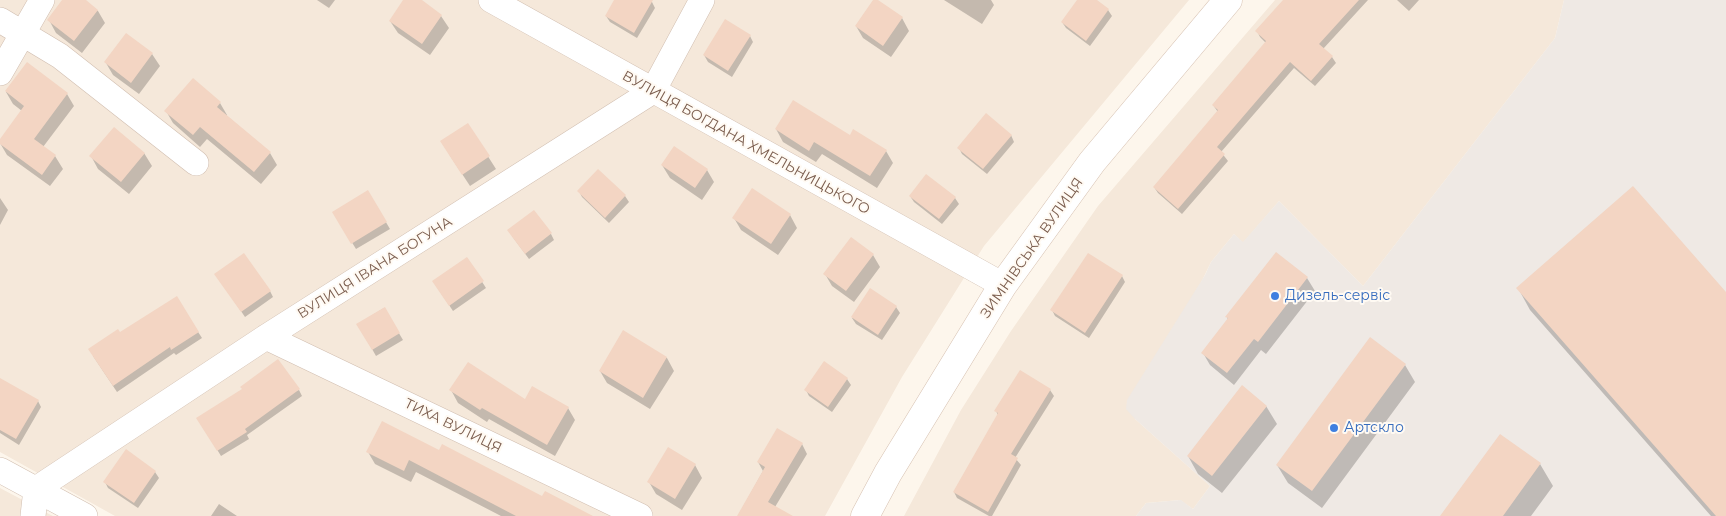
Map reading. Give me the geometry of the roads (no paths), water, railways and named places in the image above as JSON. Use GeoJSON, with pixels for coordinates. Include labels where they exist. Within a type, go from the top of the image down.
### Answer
{"type":"FeatureCollection","features":[{"type":"Feature","properties":{"kind":"main road","name":"ЗИМНІВСЬКА ВУЛИЦЯ"},"geometry":{"type":"LineString","coordinates":[[865,516],[888,473],[1003,286],[1092,162],[1228,0]]}},
{"type":"Feature","properties":{"kind":"street"},"geometry":{"type":"LineString","coordinates":[[0,73],[42,0]]}},
{"type":"Feature","properties":{"kind":"street","name":"ВУЛИЦЯ БОГДАНА ХМЕЛЬНИЦЬКОГО"},"geometry":{"type":"LineString","coordinates":[[491,0],[1003,286]]}},
{"type":"Feature","properties":{"kind":"street","name":"ВУЛИЦЯ ІВАНА БОГУНА"},"geometry":{"type":"LineString","coordinates":[[36,489],[266,337],[653,92],[702,0]]}},
{"type":"Feature","properties":{"kind":"street"},"geometry":{"type":"LineString","coordinates":[[0,20],[23,32],[60,56],[196,163]]}},
{"type":"Feature","properties":{"kind":"street","name":"ТИХА ВУЛИЦЯ"},"geometry":{"type":"LineString","coordinates":[[266,337],[640,516]]}},
{"type":"Feature","properties":{"kind":"street"},"geometry":{"type":"LineString","coordinates":[[0,470],[85,516]]}},
{"type":"Feature","properties":{"kind":"street"},"geometry":{"type":"LineString","coordinates":[[33,516],[36,489]]}},
{"type":"Feature","properties":{"kind":"place","name":"Дизель-сервіс"},"geometry":{"type":"Point","coordinates":[1275,296]}},
{"type":"Feature","properties":{"kind":"place","name":"Артскло"},"geometry":{"type":"Point","coordinates":[1334,428]}}]}
